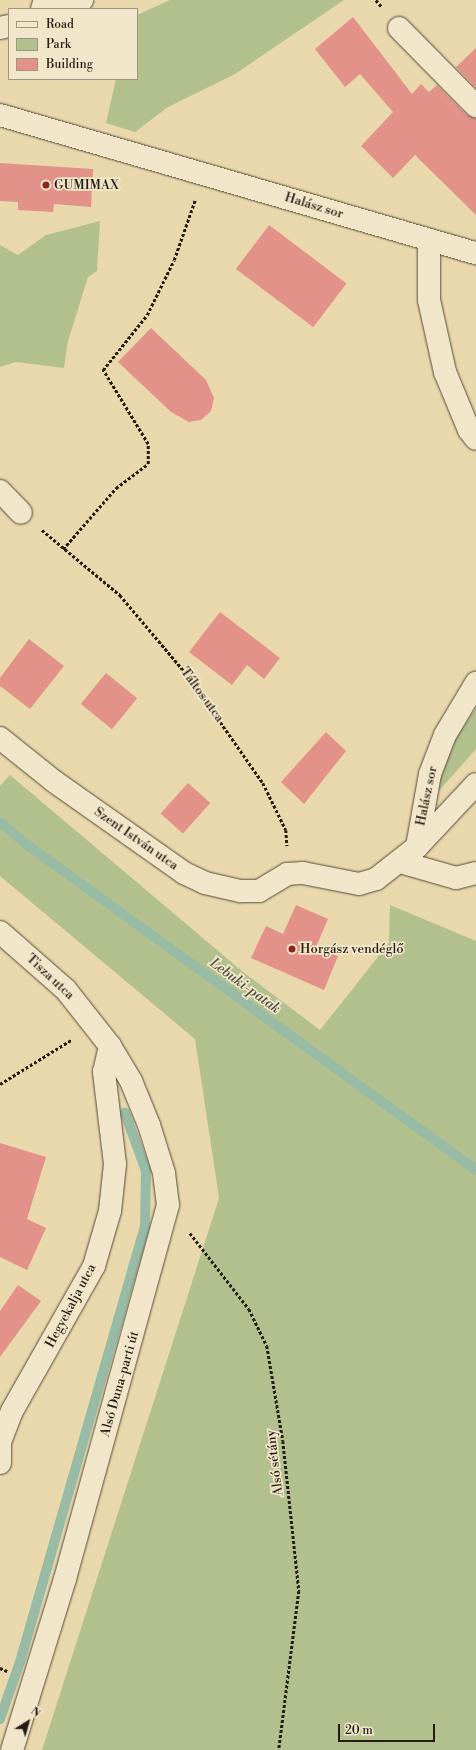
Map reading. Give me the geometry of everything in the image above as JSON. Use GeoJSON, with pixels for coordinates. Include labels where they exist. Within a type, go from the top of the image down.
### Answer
{"type":"FeatureCollection","features":[{"type":"Feature","properties":{"kind":"street"},"geometry":{"type":"LineString","coordinates":[[62,8],[82,0]]}},
{"type":"Feature","properties":{"kind":"street"},"geometry":{"type":"LineString","coordinates":[[398,28],[476,106]]}},
{"type":"Feature","properties":{"kind":"street","name":"Halász sor"},"geometry":{"type":"LineString","coordinates":[[0,115],[202,172],[429,241],[476,252]]}},
{"type":"Feature","properties":{"kind":"street"},"geometry":{"type":"LineString","coordinates":[[429,241],[429,300],[445,372],[469,430],[476,439]]}},
{"type":"Feature","properties":{"kind":"street"},"geometry":{"type":"LineString","coordinates":[[0,491],[21,513]]}},
{"type":"Feature","properties":{"kind":"street","name":"Halász sor"},"geometry":{"type":"LineString","coordinates":[[417,847],[430,774],[445,735],[476,683]]}},
{"type":"Feature","properties":{"kind":"street","name":"Szent István utca"},"geometry":{"type":"LineString","coordinates":[[0,738],[55,782],[184,873],[205,883],[260,891],[287,874]]}},
{"type":"Feature","properties":{"kind":"street","name":"Halász sor"},"geometry":{"type":"LineString","coordinates":[[287,874],[303,873],[359,884],[376,880],[417,847],[476,784]]}},
{"type":"Feature","properties":{"kind":"street"},"geometry":{"type":"LineString","coordinates":[[400,862],[456,878],[476,873]]}},
{"type":"Feature","properties":{"kind":"street","name":"Tisza utca"},"geometry":{"type":"LineString","coordinates":[[0,932],[66,990],[96,1024]]}},
{"type":"Feature","properties":{"kind":"street","name":"Alsó Duna-parti út"},"geometry":{"type":"LineString","coordinates":[[12,1750],[68,1571],[168,1205],[164,1173],[149,1125],[131,1081],[96,1024]]}},
{"type":"Feature","properties":{"kind":"street","name":"Hegyekalja utca"},"geometry":{"type":"LineString","coordinates":[[0,1462],[0,1442],[12,1411],[94,1266],[110,1210],[115,1164],[104,1072],[110,1046]]}},
{"type":"Feature","properties":{"kind":"path","name":"Táltos utca"},"geometry":{"type":"LineString","coordinates":[[202,172],[189,221],[147,316],[103,370],[148,444],[148,464],[116,488],[63,549],[120,594],[189,676],[246,758],[286,830],[287,874]]}},
{"type":"Feature","properties":{"kind":"path"},"geometry":{"type":"LineString","coordinates":[[0,1084],[96,1024]]}},
{"type":"Feature","properties":{"kind":"path","name":"Alsó sétány"},"geometry":{"type":"LineString","coordinates":[[168,1205],[249,1309],[267,1346],[284,1441],[299,1591],[278,1750]]}},
{"type":"Feature","properties":{"kind":"green space"},"geometry":{"type":"Polygon","coordinates":[[[170,0],[344,0],[235,74],[168,107],[135,132],[106,123],[116,80],[138,80],[138,15],[170,0]]]}},
{"type":"Feature","properties":{"kind":"green space"},"geometry":{"type":"Polygon","coordinates":[[[100,221],[97,271],[88,277],[68,341],[64,368],[16,362],[0,367],[0,245],[18,255],[46,235],[100,221]]]}},
{"type":"Feature","properties":{"kind":"green space"},"geometry":{"type":"Polygon","coordinates":[[[476,708],[476,749],[437,793],[444,756],[476,708]]]}},
{"type":"Feature","properties":{"kind":"green space"},"geometry":{"type":"Polygon","coordinates":[[[10,775],[243,972],[320,1030],[389,943],[390,905],[476,941],[476,1750],[42,1750],[219,1198],[195,1039],[0,876],[0,786],[10,775]]]}},
{"type":"Feature","properties":{"kind":"building"},"geometry":{"type":"Polygon","coordinates":[[[353,17],[412,94],[421,84],[429,92],[437,85],[467,115],[476,118],[476,215],[415,155],[393,178],[361,146],[393,112],[360,74],[345,87],[315,49],[353,17]]]}},
{"type":"Feature","properties":{"kind":"building"},"geometry":{"type":"Polygon","coordinates":[[[476,48],[476,88],[456,67],[476,48]]]}},
{"type":"Feature","properties":{"kind":"building","name":"GUMIMAX"},"geometry":{"type":"Polygon","coordinates":[[[0,163],[93,169],[91,207],[54,204],[53,212],[18,210],[18,202],[0,201],[0,163]]]}},
{"type":"Feature","properties":{"kind":"building"},"geometry":{"type":"Polygon","coordinates":[[[269,225],[346,283],[313,327],[236,269],[269,225]]]}},
{"type":"Feature","properties":{"kind":"building"},"geometry":{"type":"Polygon","coordinates":[[[151,328],[206,380],[214,398],[211,411],[201,420],[189,422],[171,412],[118,362],[151,328]]]}},
{"type":"Feature","properties":{"kind":"building"},"geometry":{"type":"Polygon","coordinates":[[[220,612],[280,658],[264,679],[247,665],[232,685],[189,652],[220,612]]]}},
{"type":"Feature","properties":{"kind":"building"},"geometry":{"type":"Polygon","coordinates":[[[29,639],[64,666],[30,709],[0,686],[0,678],[29,639]]]}},
{"type":"Feature","properties":{"kind":"building"},"geometry":{"type":"Polygon","coordinates":[[[106,673],[137,698],[112,729],[81,704],[106,673]]]}},
{"type":"Feature","properties":{"kind":"building"},"geometry":{"type":"Polygon","coordinates":[[[326,732],[346,751],[304,804],[281,782],[326,732]]]}},
{"type":"Feature","properties":{"kind":"building"},"geometry":{"type":"Polygon","coordinates":[[[188,783],[210,803],[183,834],[161,813],[188,783]]]}},
{"type":"Feature","properties":{"kind":"building"},"geometry":{"type":"Polygon","coordinates":[[[296,905],[328,919],[316,947],[338,956],[324,990],[251,958],[266,926],[283,934],[296,905]]]}},
{"type":"Feature","properties":{"kind":"building"},"geometry":{"type":"Polygon","coordinates":[[[0,1143],[46,1157],[27,1219],[46,1228],[27,1270],[0,1257],[0,1143]]]}},
{"type":"Feature","properties":{"kind":"building"},"geometry":{"type":"Polygon","coordinates":[[[18,1285],[41,1301],[0,1357],[0,1311],[18,1285]]]}},
{"type":"Feature","properties":{"kind":"waterway","name":"Lebuki-patak"},"geometry":{"type":"LineString","coordinates":[[0,822],[29,846],[476,1170]]}},
{"type":"Feature","properties":{"kind":"waterway"},"geometry":{"type":"LineString","coordinates":[[0,1719],[20,1662],[145,1227],[146,1171],[125,1113]]}},
{"type":"Feature","properties":{"kind":"place","name":"GUMIMAX"},"geometry":{"type":"Point","coordinates":[46,185]}},
{"type":"Feature","properties":{"kind":"place","name":"Horgász vendéglő"},"geometry":{"type":"Point","coordinates":[292,949]}}]}
